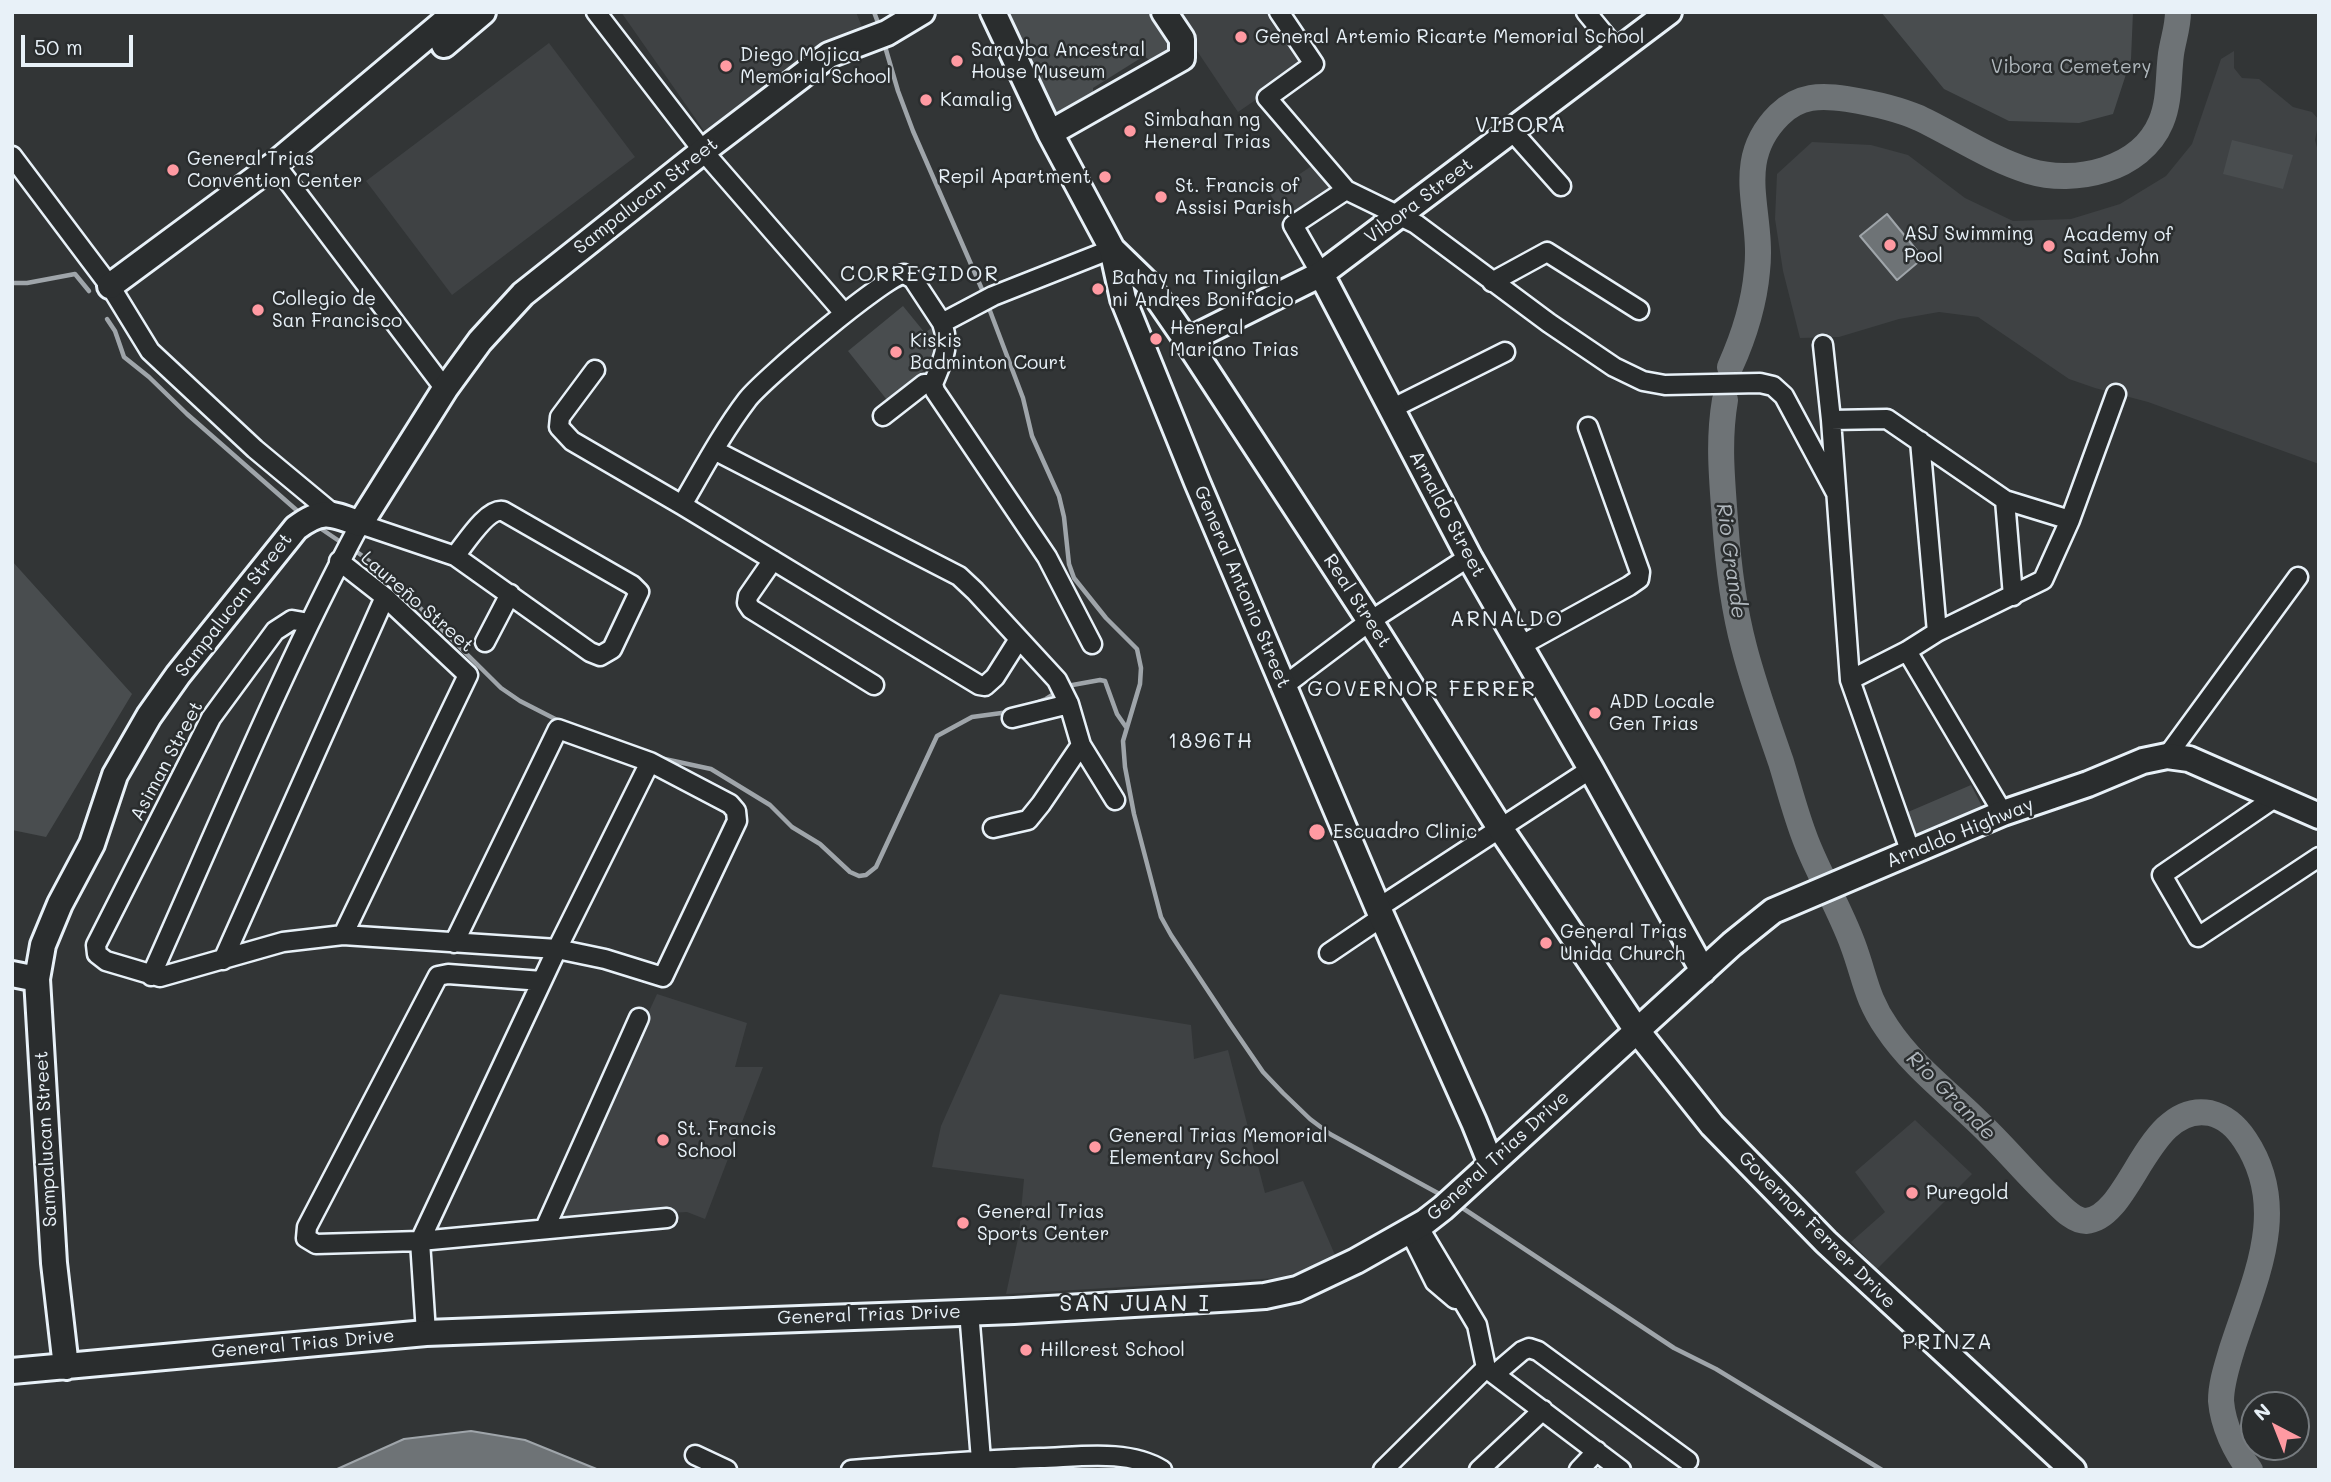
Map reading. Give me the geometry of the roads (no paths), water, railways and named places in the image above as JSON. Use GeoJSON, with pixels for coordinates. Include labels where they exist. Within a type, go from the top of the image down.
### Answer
{"type":"FeatureCollection","features":[{"type":"Feature","properties":{"kind":"main road"},"geometry":{"type":"LineString","coordinates":[[280,171],[456,12]]}},
{"type":"Feature","properties":{"kind":"main road"},"geometry":{"type":"LineString","coordinates":[[110,286],[280,171],[483,12]]}},
{"type":"Feature","properties":{"kind":"main road","name":"Sampalucan Street"},"geometry":{"type":"LineString","coordinates":[[360,524],[445,389],[480,341],[523,294],[703,151],[830,55],[877,37],[922,12]]}},
{"type":"Feature","properties":{"kind":"main road","name":"General Antonio Street"},"geometry":{"type":"LineString","coordinates":[[993,12],[1050,133],[1112,249],[1126,309],[1380,912],[1491,1164]]}},
{"type":"Feature","properties":{"kind":"main road"},"geometry":{"type":"LineString","coordinates":[[1050,133],[1182,58],[1182,39],[1164,12]]}},
{"type":"Feature","properties":{"kind":"main road","name":"Vibora Street"},"geometry":{"type":"LineString","coordinates":[[1187,341],[1321,274],[1669,12]]}},
{"type":"Feature","properties":{"kind":"main road","name":"Real Street"},"geometry":{"type":"LineString","coordinates":[[1112,249],[1147,283],[1187,341],[1370,621],[1500,828],[1638,1032]]}},
{"type":"Feature","properties":{"kind":"main road","name":"Arnaldo Street"},"geometry":{"type":"LineString","coordinates":[[1321,274],[1469,557],[1703,971]]}},
{"type":"Feature","properties":{"kind":"main road","name":"Sampalucan Street"},"geometry":{"type":"LineString","coordinates":[[66,1367],[54,1263],[37,979],[43,945],[60,904],[92,844],[115,775],[149,716],[282,542],[309,518],[320,513],[332,513]]}},
{"type":"Feature","properties":{"kind":"main road"},"geometry":{"type":"LineString","coordinates":[[332,513],[360,524]]}},
{"type":"Feature","properties":{"kind":"main road","name":"Arnaldo Highway"},"geometry":{"type":"LineString","coordinates":[[1638,1032],[1744,933],[1773,911],[2003,813],[2088,784],[2143,761],[2167,756],[2189,760],[2319,816]]}},
{"type":"Feature","properties":{"kind":"main road"},"geometry":{"type":"LineString","coordinates":[[12,974],[37,979]]}},
{"type":"Feature","properties":{"kind":"main road","name":"General Trias Drive"},"geometry":{"type":"LineString","coordinates":[[12,1371],[426,1333],[1265,1296],[1297,1289],[1356,1261],[1443,1208],[1638,1032]]}},
{"type":"Feature","properties":{"kind":"main road","name":"Governor Ferrer Drive"},"geometry":{"type":"LineString","coordinates":[[1638,1032],[1712,1125],[1826,1242],[2073,1470]]}},
{"type":"Feature","properties":{"kind":"street"},"geometry":{"type":"LineString","coordinates":[[596,12],[703,151],[844,313]]}},
{"type":"Feature","properties":{"kind":"street"},"geometry":{"type":"LineString","coordinates":[[1279,12],[1314,64],[1267,98],[1346,190],[1416,224],[1599,358],[1643,381],[1665,385],[1760,383],[1773,386],[1784,396],[1836,493]]}},
{"type":"Feature","properties":{"kind":"street"},"geometry":{"type":"LineString","coordinates":[[1586,12],[1618,51]]}},
{"type":"Feature","properties":{"kind":"street"},"geometry":{"type":"LineString","coordinates":[[1512,131],[1561,186]]}},
{"type":"Feature","properties":{"kind":"street"},"geometry":{"type":"LineString","coordinates":[[12,156],[110,286],[150,351],[255,449],[332,513]]}},
{"type":"Feature","properties":{"kind":"street"},"geometry":{"type":"LineString","coordinates":[[280,171],[445,389]]}},
{"type":"Feature","properties":{"kind":"street"},"geometry":{"type":"LineString","coordinates":[[1321,274],[1293,225],[1346,190]]}},
{"type":"Feature","properties":{"kind":"street"},"geometry":{"type":"LineString","coordinates":[[942,323],[993,296],[1112,249]]}},
{"type":"Feature","properties":{"kind":"street"},"geometry":{"type":"LineString","coordinates":[[1492,282],[1547,252],[1639,310]]}},
{"type":"Feature","properties":{"kind":"street"},"geometry":{"type":"LineString","coordinates":[[682,505],[748,398],[844,313],[892,277],[904,274],[913,279],[942,323],[947,336],[947,350],[933,384],[935,390],[1047,557],[1092,644]]}},
{"type":"Feature","properties":{"kind":"street"},"geometry":{"type":"LineString","coordinates":[[1823,345],[1850,680],[1911,853]]}},
{"type":"Feature","properties":{"kind":"street"},"geometry":{"type":"LineString","coordinates":[[1391,408],[1505,352]]}},
{"type":"Feature","properties":{"kind":"street"},"geometry":{"type":"LineString","coordinates":[[595,370],[560,417],[559,427],[572,441],[979,685],[985,686],[995,677],[1019,639]]}},
{"type":"Feature","properties":{"kind":"street"},"geometry":{"type":"LineString","coordinates":[[883,415],[924,384],[933,384]]}},
{"type":"Feature","properties":{"kind":"street"},"geometry":{"type":"LineString","coordinates":[[1850,680],[1907,651],[1937,632],[2043,580],[2070,520],[2116,394]]}},
{"type":"Feature","properties":{"kind":"street"},"geometry":{"type":"LineString","coordinates":[[1831,420],[1887,419],[2005,500],[2070,520]]}},
{"type":"Feature","properties":{"kind":"street"},"geometry":{"type":"LineString","coordinates":[[1520,646],[1639,579],[1640,572],[1588,427]]}},
{"type":"Feature","properties":{"kind":"street"},"geometry":{"type":"LineString","coordinates":[[1920,441],[1937,632]]}},
{"type":"Feature","properties":{"kind":"street"},"geometry":{"type":"LineString","coordinates":[[714,450],[959,576],[1057,680],[1069,704],[1081,745],[1115,800]]}},
{"type":"Feature","properties":{"kind":"street"},"geometry":{"type":"LineString","coordinates":[[2005,500],[2013,596]]}},
{"type":"Feature","properties":{"kind":"street"},"geometry":{"type":"LineString","coordinates":[[454,943],[558,729],[650,762],[730,804],[736,811],[737,821],[663,977],[605,959],[557,949],[454,943],[343,935],[283,942],[167,977],[151,976],[309,623],[360,524],[455,556],[590,652],[600,656],[612,649],[639,592],[632,585],[503,511],[497,510],[489,514],[455,556]]}},
{"type":"Feature","properties":{"kind":"street"},"geometry":{"type":"LineString","coordinates":[[1285,685],[1370,621],[1469,557]]}},
{"type":"Feature","properties":{"kind":"street"},"geometry":{"type":"LineString","coordinates":[[773,560],[748,596],[747,603],[751,609],[874,685]]}},
{"type":"Feature","properties":{"kind":"street","name":"Laureño Street"},"geometry":{"type":"LineString","coordinates":[[339,561],[385,597],[468,675],[343,935]]}},
{"type":"Feature","properties":{"kind":"street"},"geometry":{"type":"LineString","coordinates":[[2167,756],[2298,578]]}},
{"type":"Feature","properties":{"kind":"street"},"geometry":{"type":"LineString","coordinates":[[485,642],[510,594]]}},
{"type":"Feature","properties":{"kind":"street"},"geometry":{"type":"LineString","coordinates":[[223,960],[385,597]]}},
{"type":"Feature","properties":{"kind":"street","name":"Asiman Street"},"geometry":{"type":"LineString","coordinates":[[151,976],[106,961],[97,954],[96,945],[211,718],[275,631],[292,620],[309,623]]}},
{"type":"Feature","properties":{"kind":"street"},"geometry":{"type":"LineString","coordinates":[[1907,651],[2003,813]]}},
{"type":"Feature","properties":{"kind":"street"},"geometry":{"type":"LineString","coordinates":[[1012,718],[1069,704]]}},
{"type":"Feature","properties":{"kind":"street"},"geometry":{"type":"LineString","coordinates":[[993,828],[1028,820],[1081,745]]}},
{"type":"Feature","properties":{"kind":"street"},"geometry":{"type":"LineString","coordinates":[[426,1333],[420,1241],[557,949],[650,762]]}},
{"type":"Feature","properties":{"kind":"street"},"geometry":{"type":"LineString","coordinates":[[1329,953],[1380,912],[1500,828],[1591,769]]}},
{"type":"Feature","properties":{"kind":"street"},"geometry":{"type":"LineString","coordinates":[[2276,797],[2162,875],[2198,937],[2319,857]]}},
{"type":"Feature","properties":{"kind":"street"},"geometry":{"type":"LineString","coordinates":[[542,981],[448,974],[438,976],[305,1233],[306,1238],[316,1244],[420,1241],[667,1218]]}},
{"type":"Feature","properties":{"kind":"street"},"geometry":{"type":"LineString","coordinates":[[545,1228],[639,1017]]}},
{"type":"Feature","properties":{"kind":"street"},"geometry":{"type":"LineString","coordinates":[[1414,1228],[1436,1282],[1468,1311],[1477,1325],[1490,1371],[1621,1470]]}},
{"type":"Feature","properties":{"kind":"street"},"geometry":{"type":"LineString","coordinates":[[969,1311],[979,1465]]}},
{"type":"Feature","properties":{"kind":"street"},"geometry":{"type":"LineString","coordinates":[[1383,1470],[1490,1371],[1529,1348],[1538,1351],[1688,1461]]}},
{"type":"Feature","properties":{"kind":"street"},"geometry":{"type":"LineString","coordinates":[[1479,1470],[1543,1410]]}},
{"type":"Feature","properties":{"kind":"street"},"geometry":{"type":"LineString","coordinates":[[1578,1470],[1597,1451]]}},
{"type":"Feature","properties":{"kind":"street"},"geometry":{"type":"LineString","coordinates":[[695,1455],[727,1470]]}},
{"type":"Feature","properties":{"kind":"street"},"geometry":{"type":"LineString","coordinates":[[851,1470],[1090,1463],[1128,1458],[1152,1464],[1163,1470]]}},
{"type":"Feature","properties":{"kind":"waterway"},"geometry":{"type":"LineString","coordinates":[[874,12],[880,28]]}},
{"type":"Feature","properties":{"kind":"waterway","name":"Rio Grande"},"geometry":{"type":"LineString","coordinates":[[1730,367],[1748,320],[1756,284],[1758,249],[1753,189],[1756,151],[1765,133],[1787,108],[1802,100],[1819,97],[1866,102],[1919,118],[2029,171],[2066,176],[2105,170],[2138,152],[2161,122],[2167,97],[2178,12]]}},
{"type":"Feature","properties":{"kind":"waterway"},"geometry":{"type":"LineString","coordinates":[[884,43],[913,131],[984,294]]}},
{"type":"Feature","properties":{"kind":"waterway"},"geometry":{"type":"LineString","coordinates":[[12,283],[27,283],[75,274],[89,291]]}},
{"type":"Feature","properties":{"kind":"waterway"},"geometry":{"type":"LineString","coordinates":[[987,303],[1023,398],[1032,436],[1059,496],[1069,564],[1074,578],[1106,618],[1137,649],[1141,668],[1140,684],[1123,741],[1125,767],[1134,814],[1161,917],[1263,1072],[1283,1093],[1330,1134],[1445,1197]]}},
{"type":"Feature","properties":{"kind":"waterway"},"geometry":{"type":"LineString","coordinates":[[107,319],[115,331],[124,357],[301,514]]}},
{"type":"Feature","properties":{"kind":"waterway","name":"Rio Grande"},"geometry":{"type":"LineString","coordinates":[[1725,400],[1721,460],[1726,536],[1734,600],[1744,647],[1802,831],[1848,932],[1870,997],[1896,1041],[2062,1208],[2077,1219],[2086,1221],[2102,1215],[2116,1201],[2155,1141],[2170,1124],[2188,1114],[2210,1113],[2230,1123],[2245,1140],[2259,1166],[2267,1218],[2264,1244],[2258,1271],[2226,1368],[2221,1401],[2231,1437],[2250,1470]]}},
{"type":"Feature","properties":{"kind":"waterway"},"geometry":{"type":"LineString","coordinates":[[317,526],[342,543]]}},
{"type":"Feature","properties":{"kind":"waterway"},"geometry":{"type":"LineString","coordinates":[[353,549],[384,572],[501,688],[563,723]]}},
{"type":"Feature","properties":{"kind":"waterway"},"geometry":{"type":"LineString","coordinates":[[1067,686],[1105,681],[1117,714],[1126,727]]}},
{"type":"Feature","properties":{"kind":"waterway"},"geometry":{"type":"LineString","coordinates":[[1030,705],[1057,692]]}},
{"type":"Feature","properties":{"kind":"waterway"},"geometry":{"type":"LineString","coordinates":[[660,758],[711,769],[770,805],[792,827],[820,844],[850,872],[859,876],[866,875],[876,867],[937,736],[972,717],[1009,712]]}},
{"type":"Feature","properties":{"kind":"waterway"},"geometry":{"type":"LineString","coordinates":[[1458,1205],[1674,1348],[1716,1369],[1882,1470]]}},
{"type":"Feature","properties":{"kind":"place","name":"General Artemio Ricarte Memorial School"},"geometry":{"type":"Point","coordinates":[1241,37]}},
{"type":"Feature","properties":{"kind":"place","name":"Sarayba Ancestral House Museum"},"geometry":{"type":"Point","coordinates":[957,61]}},
{"type":"Feature","properties":{"kind":"place","name":"Diego Mojica Memorial School"},"geometry":{"type":"Point","coordinates":[726,66]}},
{"type":"Feature","properties":{"kind":"place","name":"Kamalig"},"geometry":{"type":"Point","coordinates":[926,100]}},
{"type":"Feature","properties":{"kind":"place","name":"Simbahan ng Heneral Trias"},"geometry":{"type":"Point","coordinates":[1130,131]}},
{"type":"Feature","properties":{"kind":"place","name":"General Trias Convention Center"},"geometry":{"type":"Point","coordinates":[173,170]}},
{"type":"Feature","properties":{"kind":"place","name":"Repil Apartment"},"geometry":{"type":"Point","coordinates":[1105,177]}},
{"type":"Feature","properties":{"kind":"place","name":"St. Francis of Assisi Parish"},"geometry":{"type":"Point","coordinates":[1161,197]}},
{"type":"Feature","properties":{"kind":"place","name":"ASJ Swimming Pool"},"geometry":{"type":"Point","coordinates":[1890,245]}},
{"type":"Feature","properties":{"kind":"place","name":"Academy of Saint John"},"geometry":{"type":"Point","coordinates":[2049,246]}},
{"type":"Feature","properties":{"kind":"place","name":"Bahay na Tinigilan ni Andres Bonifacio"},"geometry":{"type":"Point","coordinates":[1098,289]}},
{"type":"Feature","properties":{"kind":"place","name":"Collegio de San Francisco"},"geometry":{"type":"Point","coordinates":[258,310]}},
{"type":"Feature","properties":{"kind":"place","name":"Heneral Mariano Trias"},"geometry":{"type":"Point","coordinates":[1156,339]}},
{"type":"Feature","properties":{"kind":"place","name":"Kiskis Badminton Court"},"geometry":{"type":"Point","coordinates":[896,352]}},
{"type":"Feature","properties":{"kind":"place","name":"ADD Locale Gen Trias"},"geometry":{"type":"Point","coordinates":[1595,713]}},
{"type":"Feature","properties":{"kind":"place","name":"Escuadro Clinic"},"geometry":{"type":"Point","coordinates":[1317,832]}},
{"type":"Feature","properties":{"kind":"place","name":"General Trias Unida Church"},"geometry":{"type":"Point","coordinates":[1546,943]}},
{"type":"Feature","properties":{"kind":"place","name":"St. Francis School"},"geometry":{"type":"Point","coordinates":[663,1140]}},
{"type":"Feature","properties":{"kind":"place","name":"General Trias Memorial Elementary School"},"geometry":{"type":"Point","coordinates":[1095,1147]}},
{"type":"Feature","properties":{"kind":"place","name":"Puregold"},"geometry":{"type":"Point","coordinates":[1912,1193]}},
{"type":"Feature","properties":{"kind":"place","name":"General Trias Sports Center"},"geometry":{"type":"Point","coordinates":[963,1223]}},
{"type":"Feature","properties":{"kind":"place","name":"Hillcrest School"},"geometry":{"type":"Point","coordinates":[1026,1350]}},
{"type":"Feature","properties":{"kind":"district","name":"VIBORA"},"geometry":{"type":"Point","coordinates":[1521,126]}},
{"type":"Feature","properties":{"kind":"district","name":"CORREGIDOR"},"geometry":{"type":"Point","coordinates":[920,275]}},
{"type":"Feature","properties":{"kind":"district","name":"ARNALDO"},"geometry":{"type":"Point","coordinates":[1507,620]}},
{"type":"Feature","properties":{"kind":"district","name":"GOVERNOR FERRER"},"geometry":{"type":"Point","coordinates":[1422,690]}},
{"type":"Feature","properties":{"kind":"district","name":"1896TH"},"geometry":{"type":"Point","coordinates":[1211,742]}},
{"type":"Feature","properties":{"kind":"district","name":"SAN JUAN I"},"geometry":{"type":"Point","coordinates":[1135,1304]}},
{"type":"Feature","properties":{"kind":"district","name":"PRINZA"},"geometry":{"type":"Point","coordinates":[1948,1343]}},
{"type":"Feature","properties":{"kind":"park label","name":"Vibora Cemetery"},"geometry":{"type":"Point","coordinates":[2071,67]}}]}
